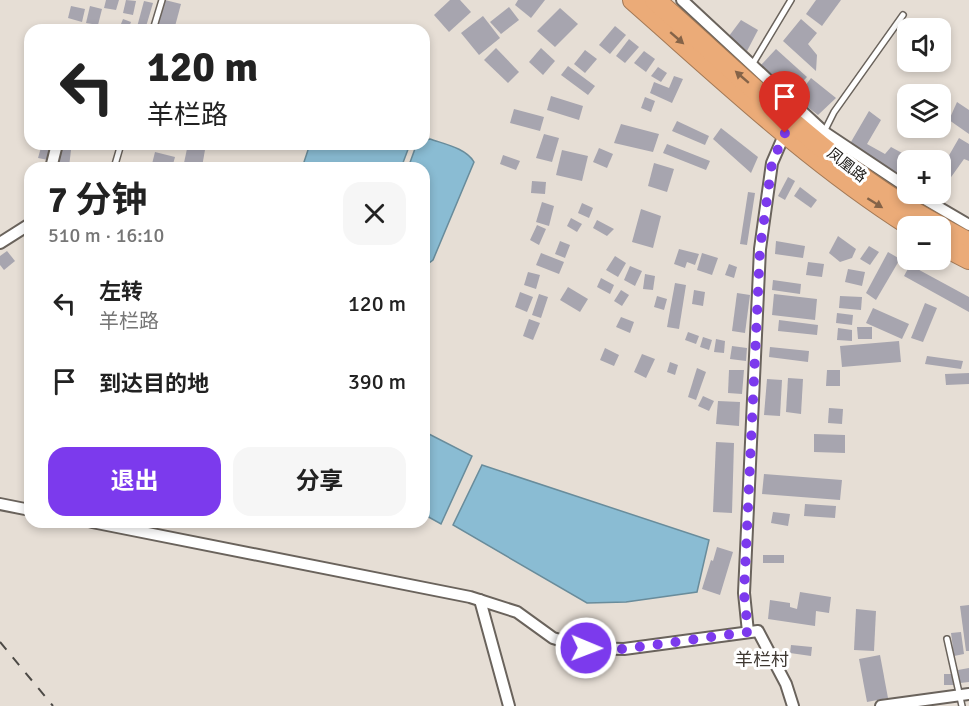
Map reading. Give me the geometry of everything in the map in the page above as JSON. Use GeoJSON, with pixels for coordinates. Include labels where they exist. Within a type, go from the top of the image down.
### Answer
{"type":"FeatureCollection","features":[{"type":"Feature","properties":{"kind":"highway","name":"凤凰路"},"geometry":{"type":"LineString","coordinates":[[633,0],[785,133],[865,197],[897,217]]}},
{"type":"Feature","properties":{"kind":"highway","name":"凤凰路"},"geometry":{"type":"LineString","coordinates":[[655,0],[821,138],[873,185],[922,216]]}},
{"type":"Feature","properties":{"kind":"highway","name":"凤凰路"},"geometry":{"type":"LineString","coordinates":[[951,232],[968,240]]}},
{"type":"Feature","properties":{"kind":"highway"},"geometry":{"type":"LineString","coordinates":[[951,242],[968,240]]}},
{"type":"Feature","properties":{"kind":"street"},"geometry":{"type":"LineString","coordinates":[[682,0],[752,65],[821,138],[897,182]]}},
{"type":"Feature","properties":{"kind":"street"},"geometry":{"type":"LineString","coordinates":[[748,632],[744,593],[760,249],[772,163],[785,133]]}},
{"type":"Feature","properties":{"kind":"street"},"geometry":{"type":"LineString","coordinates":[[927,204],[968,240]]}},
{"type":"Feature","properties":{"kind":"street"},"geometry":{"type":"LineString","coordinates":[[0,243],[24,228]]}},
{"type":"Feature","properties":{"kind":"street"},"geometry":{"type":"LineString","coordinates":[[0,504],[24,509]]}},
{"type":"Feature","properties":{"kind":"street"},"geometry":{"type":"LineString","coordinates":[[122,528],[480,600],[517,612],[553,638],[586,648],[624,649],[759,631],[786,684],[794,706]]}},
{"type":"Feature","properties":{"kind":"street"},"geometry":{"type":"LineString","coordinates":[[480,600],[509,706]]}},
{"type":"Feature","properties":{"kind":"street"},"geometry":{"type":"LineString","coordinates":[[881,706],[963,698]]}},
{"type":"Feature","properties":{"kind":"lane"},"geometry":{"type":"LineString","coordinates":[[155,24],[162,0]]}},
{"type":"Feature","properties":{"kind":"lane"},"geometry":{"type":"LineString","coordinates":[[752,65],[791,0]]}},
{"type":"Feature","properties":{"kind":"lane"},"geometry":{"type":"LineString","coordinates":[[821,138],[834,112],[903,15]]}},
{"type":"Feature","properties":{"kind":"lane"},"geometry":{"type":"LineString","coordinates":[[947,639],[963,698]]}},
{"type":"Feature","properties":{"kind":"water"},"geometry":{"type":"Polygon","coordinates":[[[430,139],[466,153],[474,162],[433,260],[430,262],[430,162],[410,162],[415,150],[430,150],[430,139]]]}},
{"type":"Feature","properties":{"kind":"water"},"geometry":{"type":"Polygon","coordinates":[[[308,150],[408,150],[403,162],[304,162],[308,150]]]}},
{"type":"Feature","properties":{"kind":"water"},"geometry":{"type":"Polygon","coordinates":[[[430,435],[472,456],[441,524],[430,518],[430,435]]]}},
{"type":"Feature","properties":{"kind":"water"},"geometry":{"type":"Polygon","coordinates":[[[482,465],[709,540],[697,592],[626,602],[587,603],[453,525],[482,465]]]}},
{"type":"Feature","properties":{"kind":"building"},"geometry":{"type":"Polygon","coordinates":[[[106,0],[119,0],[116,10],[104,8],[106,0]]]}},
{"type":"Feature","properties":{"kind":"building"},"geometry":{"type":"Polygon","coordinates":[[[126,0],[136,1],[133,15],[123,13],[126,0]]]}},
{"type":"Feature","properties":{"kind":"building"},"geometry":{"type":"Polygon","coordinates":[[[165,0],[181,4],[176,24],[159,24],[165,0]]]}},
{"type":"Feature","properties":{"kind":"building"},"geometry":{"type":"Polygon","coordinates":[[[450,0],[460,0],[471,12],[449,32],[434,15],[450,0]]]}},
{"type":"Feature","properties":{"kind":"building"},"geometry":{"type":"Polygon","coordinates":[[[518,0],[545,0],[531,18],[515,5],[518,0]]]}},
{"type":"Feature","properties":{"kind":"building"},"geometry":{"type":"Polygon","coordinates":[[[816,0],[841,0],[822,26],[806,14],[816,0]]]}},
{"type":"Feature","properties":{"kind":"building"},"geometry":{"type":"Polygon","coordinates":[[[144,1],[153,3],[147,24],[138,24],[144,1]]]}},
{"type":"Feature","properties":{"kind":"building"},"geometry":{"type":"Polygon","coordinates":[[[71,6],[85,9],[82,22],[68,18],[71,6]]]}},
{"type":"Feature","properties":{"kind":"building"},"geometry":{"type":"Polygon","coordinates":[[[90,6],[102,9],[98,24],[86,23],[90,6]]]}},
{"type":"Feature","properties":{"kind":"building"},"geometry":{"type":"Polygon","coordinates":[[[509,7],[519,20],[501,34],[490,22],[509,7]]]}},
{"type":"Feature","properties":{"kind":"building"},"geometry":{"type":"Polygon","coordinates":[[[560,8],[578,24],[555,47],[537,31],[560,8]]]}},
{"type":"Feature","properties":{"kind":"building"},"geometry":{"type":"Polygon","coordinates":[[[483,16],[500,38],[479,55],[461,33],[483,16]]]}},
{"type":"Feature","properties":{"kind":"building"},"geometry":{"type":"Polygon","coordinates":[[[123,19],[131,22],[130,24],[121,24],[123,19]]]}},
{"type":"Feature","properties":{"kind":"building"},"geometry":{"type":"Polygon","coordinates":[[[801,19],[817,33],[808,44],[817,55],[816,71],[783,41],[801,19]]]}},
{"type":"Feature","properties":{"kind":"building"},"geometry":{"type":"Polygon","coordinates":[[[741,20],[758,30],[747,51],[729,36],[741,20]]]}},
{"type":"Feature","properties":{"kind":"building"},"geometry":{"type":"Polygon","coordinates":[[[615,26],[626,35],[610,54],[599,45],[615,26]]]}},
{"type":"Feature","properties":{"kind":"building"},"geometry":{"type":"Polygon","coordinates":[[[629,39],[639,47],[625,63],[616,56],[629,39]]]}},
{"type":"Feature","properties":{"kind":"building"},"geometry":{"type":"Polygon","coordinates":[[[496,48],[519,72],[508,83],[484,60],[496,48]]]}},
{"type":"Feature","properties":{"kind":"building"},"geometry":{"type":"Polygon","coordinates":[[[541,48],[555,61],[543,75],[529,62],[541,48]]]}},
{"type":"Feature","properties":{"kind":"building"},"geometry":{"type":"Polygon","coordinates":[[[776,49],[807,77],[793,92],[761,65],[776,49]]]}},
{"type":"Feature","properties":{"kind":"building"},"geometry":{"type":"Polygon","coordinates":[[[585,50],[597,59],[585,73],[574,64],[585,50]]]}},
{"type":"Feature","properties":{"kind":"building"},"geometry":{"type":"Polygon","coordinates":[[[644,51],[655,59],[646,72],[634,63],[644,51]]]}},
{"type":"Feature","properties":{"kind":"building"},"geometry":{"type":"Polygon","coordinates":[[[568,66],[595,86],[588,95],[561,75],[568,66]]]}},
{"type":"Feature","properties":{"kind":"building"},"geometry":{"type":"Polygon","coordinates":[[[658,67],[667,73],[661,82],[651,76],[658,67]]]}},
{"type":"Feature","properties":{"kind":"building"},"geometry":{"type":"Polygon","coordinates":[[[674,76],[683,79],[672,103],[650,93],[654,82],[669,88],[674,76]]]}},
{"type":"Feature","properties":{"kind":"building"},"geometry":{"type":"Polygon","coordinates":[[[811,78],[836,98],[818,115],[796,98],[811,78]]]}},
{"type":"Feature","properties":{"kind":"building"},"geometry":{"type":"Polygon","coordinates":[[[551,96],[583,106],[579,120],[547,110],[551,96]]]}},
{"type":"Feature","properties":{"kind":"building"},"geometry":{"type":"Polygon","coordinates":[[[645,97],[655,101],[651,112],[641,108],[645,97]]]}},
{"type":"Feature","properties":{"kind":"building"},"geometry":{"type":"Polygon","coordinates":[[[957,102],[969,110],[969,134],[951,121],[957,102]]]}},
{"type":"Feature","properties":{"kind":"building"},"geometry":{"type":"Polygon","coordinates":[[[514,109],[544,117],[540,131],[510,123],[514,109]]]}},
{"type":"Feature","properties":{"kind":"building"},"geometry":{"type":"Polygon","coordinates":[[[869,111],[881,120],[867,144],[885,154],[891,147],[897,150],[897,174],[848,147],[869,111]]]}},
{"type":"Feature","properties":{"kind":"building"},"geometry":{"type":"Polygon","coordinates":[[[677,121],[709,136],[705,145],[672,131],[677,121]]]}},
{"type":"Feature","properties":{"kind":"building"},"geometry":{"type":"Polygon","coordinates":[[[621,124],[659,134],[653,152],[614,143],[621,124]]]}},
{"type":"Feature","properties":{"kind":"building"},"geometry":{"type":"Polygon","coordinates":[[[721,128],[758,157],[751,173],[713,139],[721,128]]]}},
{"type":"Feature","properties":{"kind":"building"},"geometry":{"type":"Polygon","coordinates":[[[544,134],[559,138],[552,162],[536,158],[544,134]]]}},
{"type":"Feature","properties":{"kind":"building"},"geometry":{"type":"Polygon","coordinates":[[[959,138],[969,144],[969,161],[964,159],[951,177],[951,152],[959,138]]]}},
{"type":"Feature","properties":{"kind":"building"},"geometry":{"type":"Polygon","coordinates":[[[667,144],[710,161],[706,170],[663,153],[667,144]]]}},
{"type":"Feature","properties":{"kind":"building"},"geometry":{"type":"Polygon","coordinates":[[[599,148],[613,154],[607,168],[593,162],[599,148]]]}},
{"type":"Feature","properties":{"kind":"building"},"geometry":{"type":"Polygon","coordinates":[[[40,150],[50,150],[48,160],[38,158],[40,150]]]}},
{"type":"Feature","properties":{"kind":"building"},"geometry":{"type":"Polygon","coordinates":[[[61,150],[71,150],[70,162],[59,162],[61,150]]]}},
{"type":"Feature","properties":{"kind":"building"},"geometry":{"type":"Polygon","coordinates":[[[187,150],[205,150],[203,162],[184,162],[187,150]]]}},
{"type":"Feature","properties":{"kind":"building"},"geometry":{"type":"Polygon","coordinates":[[[562,150],[588,156],[582,181],[556,175],[562,150]]]}},
{"type":"Feature","properties":{"kind":"building"},"geometry":{"type":"Polygon","coordinates":[[[155,152],[175,157],[174,162],[152,162],[155,152]]]}},
{"type":"Feature","properties":{"kind":"building"},"geometry":{"type":"Polygon","coordinates":[[[503,155],[520,161],[516,170],[500,164],[503,155]]]}},
{"type":"Feature","properties":{"kind":"building"},"geometry":{"type":"Polygon","coordinates":[[[654,163],[674,169],[667,192],[648,186],[654,163]]]}},
{"type":"Feature","properties":{"kind":"building"},"geometry":{"type":"Polygon","coordinates":[[[788,177],[795,181],[785,200],[778,196],[788,177]]]}},
{"type":"Feature","properties":{"kind":"building"},"geometry":{"type":"Polygon","coordinates":[[[532,181],[546,182],[545,194],[531,193],[532,181]]]}},
{"type":"Feature","properties":{"kind":"building"},"geometry":{"type":"Polygon","coordinates":[[[800,187],[817,200],[811,208],[794,196],[800,187]]]}},
{"type":"Feature","properties":{"kind":"building"},"geometry":{"type":"Polygon","coordinates":[[[748,192],[755,193],[747,245],[740,244],[748,192]]]}},
{"type":"Feature","properties":{"kind":"building"},"geometry":{"type":"Polygon","coordinates":[[[542,202],[554,206],[549,226],[536,222],[542,202]]]}},
{"type":"Feature","properties":{"kind":"building"},"geometry":{"type":"Polygon","coordinates":[[[582,203],[593,208],[589,218],[578,213],[582,203]]]}},
{"type":"Feature","properties":{"kind":"building"},"geometry":{"type":"Polygon","coordinates":[[[641,209],[661,216],[653,248],[632,242],[641,209]]]}},
{"type":"Feature","properties":{"kind":"building"},"geometry":{"type":"Polygon","coordinates":[[[571,218],[582,224],[577,232],[567,226],[571,218]]]}},
{"type":"Feature","properties":{"kind":"building"},"geometry":{"type":"Polygon","coordinates":[[[597,220],[614,229],[607,236],[593,228],[597,220]]]}},
{"type":"Feature","properties":{"kind":"building"},"geometry":{"type":"Polygon","coordinates":[[[537,225],[546,229],[539,245],[530,240],[537,225]]]}},
{"type":"Feature","properties":{"kind":"building"},"geometry":{"type":"Polygon","coordinates":[[[838,236],[856,249],[852,258],[840,262],[829,253],[838,236]]]}},
{"type":"Feature","properties":{"kind":"building"},"geometry":{"type":"Polygon","coordinates":[[[560,241],[570,245],[565,258],[555,254],[560,241]]]}},
{"type":"Feature","properties":{"kind":"building"},"geometry":{"type":"Polygon","coordinates":[[[776,241],[805,246],[803,258],[775,254],[776,241]]]}},
{"type":"Feature","properties":{"kind":"building"},"geometry":{"type":"Polygon","coordinates":[[[869,246],[879,252],[870,265],[860,259],[869,246]]]}},
{"type":"Feature","properties":{"kind":"building"},"geometry":{"type":"Polygon","coordinates":[[[679,249],[699,254],[695,265],[687,262],[685,268],[674,264],[679,249]]]}},
{"type":"Feature","properties":{"kind":"building"},"geometry":{"type":"Polygon","coordinates":[[[7,251],[15,261],[4,270],[0,265],[0,256],[7,251]]]}},
{"type":"Feature","properties":{"kind":"building"},"geometry":{"type":"Polygon","coordinates":[[[888,252],[897,257],[897,264],[876,300],[866,293],[888,252]]]}},
{"type":"Feature","properties":{"kind":"building"},"geometry":{"type":"Polygon","coordinates":[[[541,253],[564,262],[559,274],[536,265],[541,253]]]}},
{"type":"Feature","properties":{"kind":"building"},"geometry":{"type":"Polygon","coordinates":[[[702,253],[718,258],[712,275],[697,270],[702,253]]]}},
{"type":"Feature","properties":{"kind":"building"},"geometry":{"type":"Polygon","coordinates":[[[615,256],[626,263],[618,277],[606,270],[615,256]]]}},
{"type":"Feature","properties":{"kind":"building"},"geometry":{"type":"Polygon","coordinates":[[[808,262],[824,264],[822,277],[806,275],[808,262]]]}},
{"type":"Feature","properties":{"kind":"building"},"geometry":{"type":"Polygon","coordinates":[[[729,264],[737,267],[734,278],[725,275],[729,264]]]}},
{"type":"Feature","properties":{"kind":"building"},"geometry":{"type":"Polygon","coordinates":[[[630,266],[642,271],[635,286],[624,280],[630,266]]]}},
{"type":"Feature","properties":{"kind":"building"},"geometry":{"type":"Polygon","coordinates":[[[848,269],[865,272],[862,286],[845,282],[848,269]]]}},
{"type":"Feature","properties":{"kind":"building"},"geometry":{"type":"Polygon","coordinates":[[[907,270],[919,270],[969,297],[969,312],[904,276],[907,270]]]}},
{"type":"Feature","properties":{"kind":"building"},"geometry":{"type":"Polygon","coordinates":[[[528,272],[540,275],[536,289],[524,285],[528,272]]]}},
{"type":"Feature","properties":{"kind":"building"},"geometry":{"type":"Polygon","coordinates":[[[645,274],[655,276],[653,290],[643,289],[645,274]]]}},
{"type":"Feature","properties":{"kind":"building"},"geometry":{"type":"Polygon","coordinates":[[[601,278],[614,285],[610,294],[597,287],[601,278]]]}},
{"type":"Feature","properties":{"kind":"building"},"geometry":{"type":"Polygon","coordinates":[[[773,280],[801,284],[800,294],[772,290],[773,280]]]}},
{"type":"Feature","properties":{"kind":"building"},"geometry":{"type":"Polygon","coordinates":[[[675,283],[686,285],[679,329],[667,327],[675,283]]]}},
{"type":"Feature","properties":{"kind":"building"},"geometry":{"type":"Polygon","coordinates":[[[568,287],[588,299],[580,312],[560,300],[568,287]]]}},
{"type":"Feature","properties":{"kind":"building"},"geometry":{"type":"Polygon","coordinates":[[[621,290],[629,295],[622,306],[614,301],[621,290]]]}},
{"type":"Feature","properties":{"kind":"building"},"geometry":{"type":"Polygon","coordinates":[[[694,290],[705,292],[703,306],[692,304],[694,290]]]}},
{"type":"Feature","properties":{"kind":"building"},"geometry":{"type":"Polygon","coordinates":[[[520,292],[533,297],[527,312],[515,307],[520,292]]]}},
{"type":"Feature","properties":{"kind":"building"},"geometry":{"type":"Polygon","coordinates":[[[737,293],[750,295],[745,333],[732,331],[737,293]]]}},
{"type":"Feature","properties":{"kind":"building"},"geometry":{"type":"Polygon","coordinates":[[[539,294],[548,297],[541,318],[532,315],[539,294]]]}},
{"type":"Feature","properties":{"kind":"building"},"geometry":{"type":"Polygon","coordinates":[[[774,294],[817,299],[815,320],[772,315],[774,294]]]}},
{"type":"Feature","properties":{"kind":"building"},"geometry":{"type":"Polygon","coordinates":[[[657,296],[667,299],[664,310],[654,307],[657,296]]]}},
{"type":"Feature","properties":{"kind":"building"},"geometry":{"type":"Polygon","coordinates":[[[840,296],[862,297],[861,310],[839,308],[840,296]]]}},
{"type":"Feature","properties":{"kind":"building"},"geometry":{"type":"Polygon","coordinates":[[[925,303],[937,308],[923,342],[911,338],[925,303]]]}},
{"type":"Feature","properties":{"kind":"building"},"geometry":{"type":"Polygon","coordinates":[[[873,308],[909,324],[902,339],[866,323],[873,308]]]}},
{"type":"Feature","properties":{"kind":"building"},"geometry":{"type":"Polygon","coordinates":[[[837,313],[853,315],[852,325],[836,323],[837,313]]]}},
{"type":"Feature","properties":{"kind":"building"},"geometry":{"type":"Polygon","coordinates":[[[621,317],[634,322],[630,333],[616,327],[621,317]]]}},
{"type":"Feature","properties":{"kind":"building"},"geometry":{"type":"Polygon","coordinates":[[[529,319],[540,323],[533,340],[523,336],[529,319]]]}},
{"type":"Feature","properties":{"kind":"building"},"geometry":{"type":"Polygon","coordinates":[[[779,320],[818,325],[817,335],[778,331],[779,320]]]}},
{"type":"Feature","properties":{"kind":"building"},"geometry":{"type":"Polygon","coordinates":[[[857,327],[872,327],[872,339],[858,339],[857,327]]]}},
{"type":"Feature","properties":{"kind":"building"},"geometry":{"type":"Polygon","coordinates":[[[838,328],[852,330],[852,341],[837,340],[838,328]]]}},
{"type":"Feature","properties":{"kind":"building"},"geometry":{"type":"Polygon","coordinates":[[[688,332],[699,336],[696,344],[685,340],[688,332]]]}},
{"type":"Feature","properties":{"kind":"building"},"geometry":{"type":"Polygon","coordinates":[[[703,337],[712,340],[709,350],[700,347],[703,337]]]}},
{"type":"Feature","properties":{"kind":"building"},"geometry":{"type":"Polygon","coordinates":[[[716,339],[725,341],[724,353],[714,352],[716,339]]]}},
{"type":"Feature","properties":{"kind":"building"},"geometry":{"type":"Polygon","coordinates":[[[899,341],[901,362],[842,367],[840,346],[899,341]]]}},
{"type":"Feature","properties":{"kind":"building"},"geometry":{"type":"Polygon","coordinates":[[[732,346],[747,348],[746,361],[730,359],[732,346]]]}},
{"type":"Feature","properties":{"kind":"building"},"geometry":{"type":"Polygon","coordinates":[[[770,347],[809,351],[808,362],[769,357],[770,347]]]}},
{"type":"Feature","properties":{"kind":"building"},"geometry":{"type":"Polygon","coordinates":[[[605,348],[619,355],[614,366],[600,360],[605,348]]]}},
{"type":"Feature","properties":{"kind":"building"},"geometry":{"type":"Polygon","coordinates":[[[642,354],[655,359],[646,378],[634,372],[642,354]]]}},
{"type":"Feature","properties":{"kind":"building"},"geometry":{"type":"Polygon","coordinates":[[[927,356],[963,361],[961,369],[925,364],[927,356]]]}},
{"type":"Feature","properties":{"kind":"building"},"geometry":{"type":"Polygon","coordinates":[[[670,362],[678,365],[675,375],[667,372],[670,362]]]}},
{"type":"Feature","properties":{"kind":"building"},"geometry":{"type":"Polygon","coordinates":[[[697,368],[706,372],[696,400],[688,397],[697,368]]]}},
{"type":"Feature","properties":{"kind":"building"},"geometry":{"type":"Polygon","coordinates":[[[729,370],[744,370],[742,394],[728,393],[729,370]]]}},
{"type":"Feature","properties":{"kind":"building"},"geometry":{"type":"Polygon","coordinates":[[[827,370],[840,370],[840,386],[826,386],[827,370]]]}},
{"type":"Feature","properties":{"kind":"building"},"geometry":{"type":"Polygon","coordinates":[[[969,373],[969,384],[946,385],[945,374],[969,373]]]}},
{"type":"Feature","properties":{"kind":"building"},"geometry":{"type":"Polygon","coordinates":[[[788,378],[803,379],[801,414],[786,412],[788,378]]]}},
{"type":"Feature","properties":{"kind":"building"},"geometry":{"type":"Polygon","coordinates":[[[767,379],[782,380],[780,416],[764,415],[767,379]]]}},
{"type":"Feature","properties":{"kind":"building"},"geometry":{"type":"Polygon","coordinates":[[[703,396],[714,401],[709,411],[698,406],[703,396]]]}},
{"type":"Feature","properties":{"kind":"building"},"geometry":{"type":"Polygon","coordinates":[[[718,401],[740,402],[739,426],[716,424],[718,401]]]}},
{"type":"Feature","properties":{"kind":"building"},"geometry":{"type":"Polygon","coordinates":[[[829,408],[843,409],[842,424],[828,423],[829,408]]]}},
{"type":"Feature","properties":{"kind":"building"},"geometry":{"type":"Polygon","coordinates":[[[814,434],[845,435],[845,453],[814,452],[814,434]]]}},
{"type":"Feature","properties":{"kind":"building"},"geometry":{"type":"Polygon","coordinates":[[[716,442],[734,443],[732,513],[713,512],[716,442]]]}},
{"type":"Feature","properties":{"kind":"building"},"geometry":{"type":"Polygon","coordinates":[[[764,474],[842,480],[840,500],[762,494],[764,474]]]}},
{"type":"Feature","properties":{"kind":"building"},"geometry":{"type":"Polygon","coordinates":[[[805,504],[836,506],[835,518],[804,516],[805,504]]]}},
{"type":"Feature","properties":{"kind":"building"},"geometry":{"type":"Polygon","coordinates":[[[773,512],[790,514],[788,526],[771,523],[773,512]]]}},
{"type":"Feature","properties":{"kind":"building"},"geometry":{"type":"Polygon","coordinates":[[[717,547],[733,552],[720,595],[702,589],[717,547]]]}},
{"type":"Feature","properties":{"kind":"building"},"geometry":{"type":"Polygon","coordinates":[[[763,555],[784,555],[784,563],[763,563],[763,555]]]}},
{"type":"Feature","properties":{"kind":"building"},"geometry":{"type":"Polygon","coordinates":[[[800,592],[831,597],[829,613],[816,611],[815,626],[768,619],[770,600],[790,603],[790,607],[797,609],[800,592]]]}},
{"type":"Feature","properties":{"kind":"building"},"geometry":{"type":"Polygon","coordinates":[[[969,605],[969,651],[966,651],[960,606],[969,605]]]}},
{"type":"Feature","properties":{"kind":"building"},"geometry":{"type":"Polygon","coordinates":[[[856,609],[876,611],[874,651],[854,650],[856,609]]]}},
{"type":"Feature","properties":{"kind":"building"},"geometry":{"type":"Polygon","coordinates":[[[961,632],[964,654],[954,656],[951,633],[961,632]]]}},
{"type":"Feature","properties":{"kind":"building"},"geometry":{"type":"Polygon","coordinates":[[[791,645],[812,647],[811,656],[790,653],[791,645]]]}},
{"type":"Feature","properties":{"kind":"building"},"geometry":{"type":"Polygon","coordinates":[[[880,655],[888,698],[867,702],[859,659],[880,655]]]}},
{"type":"Feature","properties":{"kind":"building"},"geometry":{"type":"Polygon","coordinates":[[[969,668],[969,682],[960,683],[958,670],[969,668]]]}},
{"type":"Feature","properties":{"kind":"building"},"geometry":{"type":"Polygon","coordinates":[[[944,674],[954,674],[954,685],[944,685],[944,674]]]}},
{"type":"Feature","properties":{"kind":"railway"},"geometry":{"type":"LineString","coordinates":[[0,642],[53,706]]}},
{"type":"Feature","properties":{"kind":"district","name":"羊栏村"},"geometry":{"type":"Point","coordinates":[762,660]}},
{"type":"Feature","properties":{"kind":"route"},"geometry":{"type":"LineString","coordinates":[[586,648],[624,649],[748,632],[744,593],[760,249],[772,163],[785,133]]}}]}
